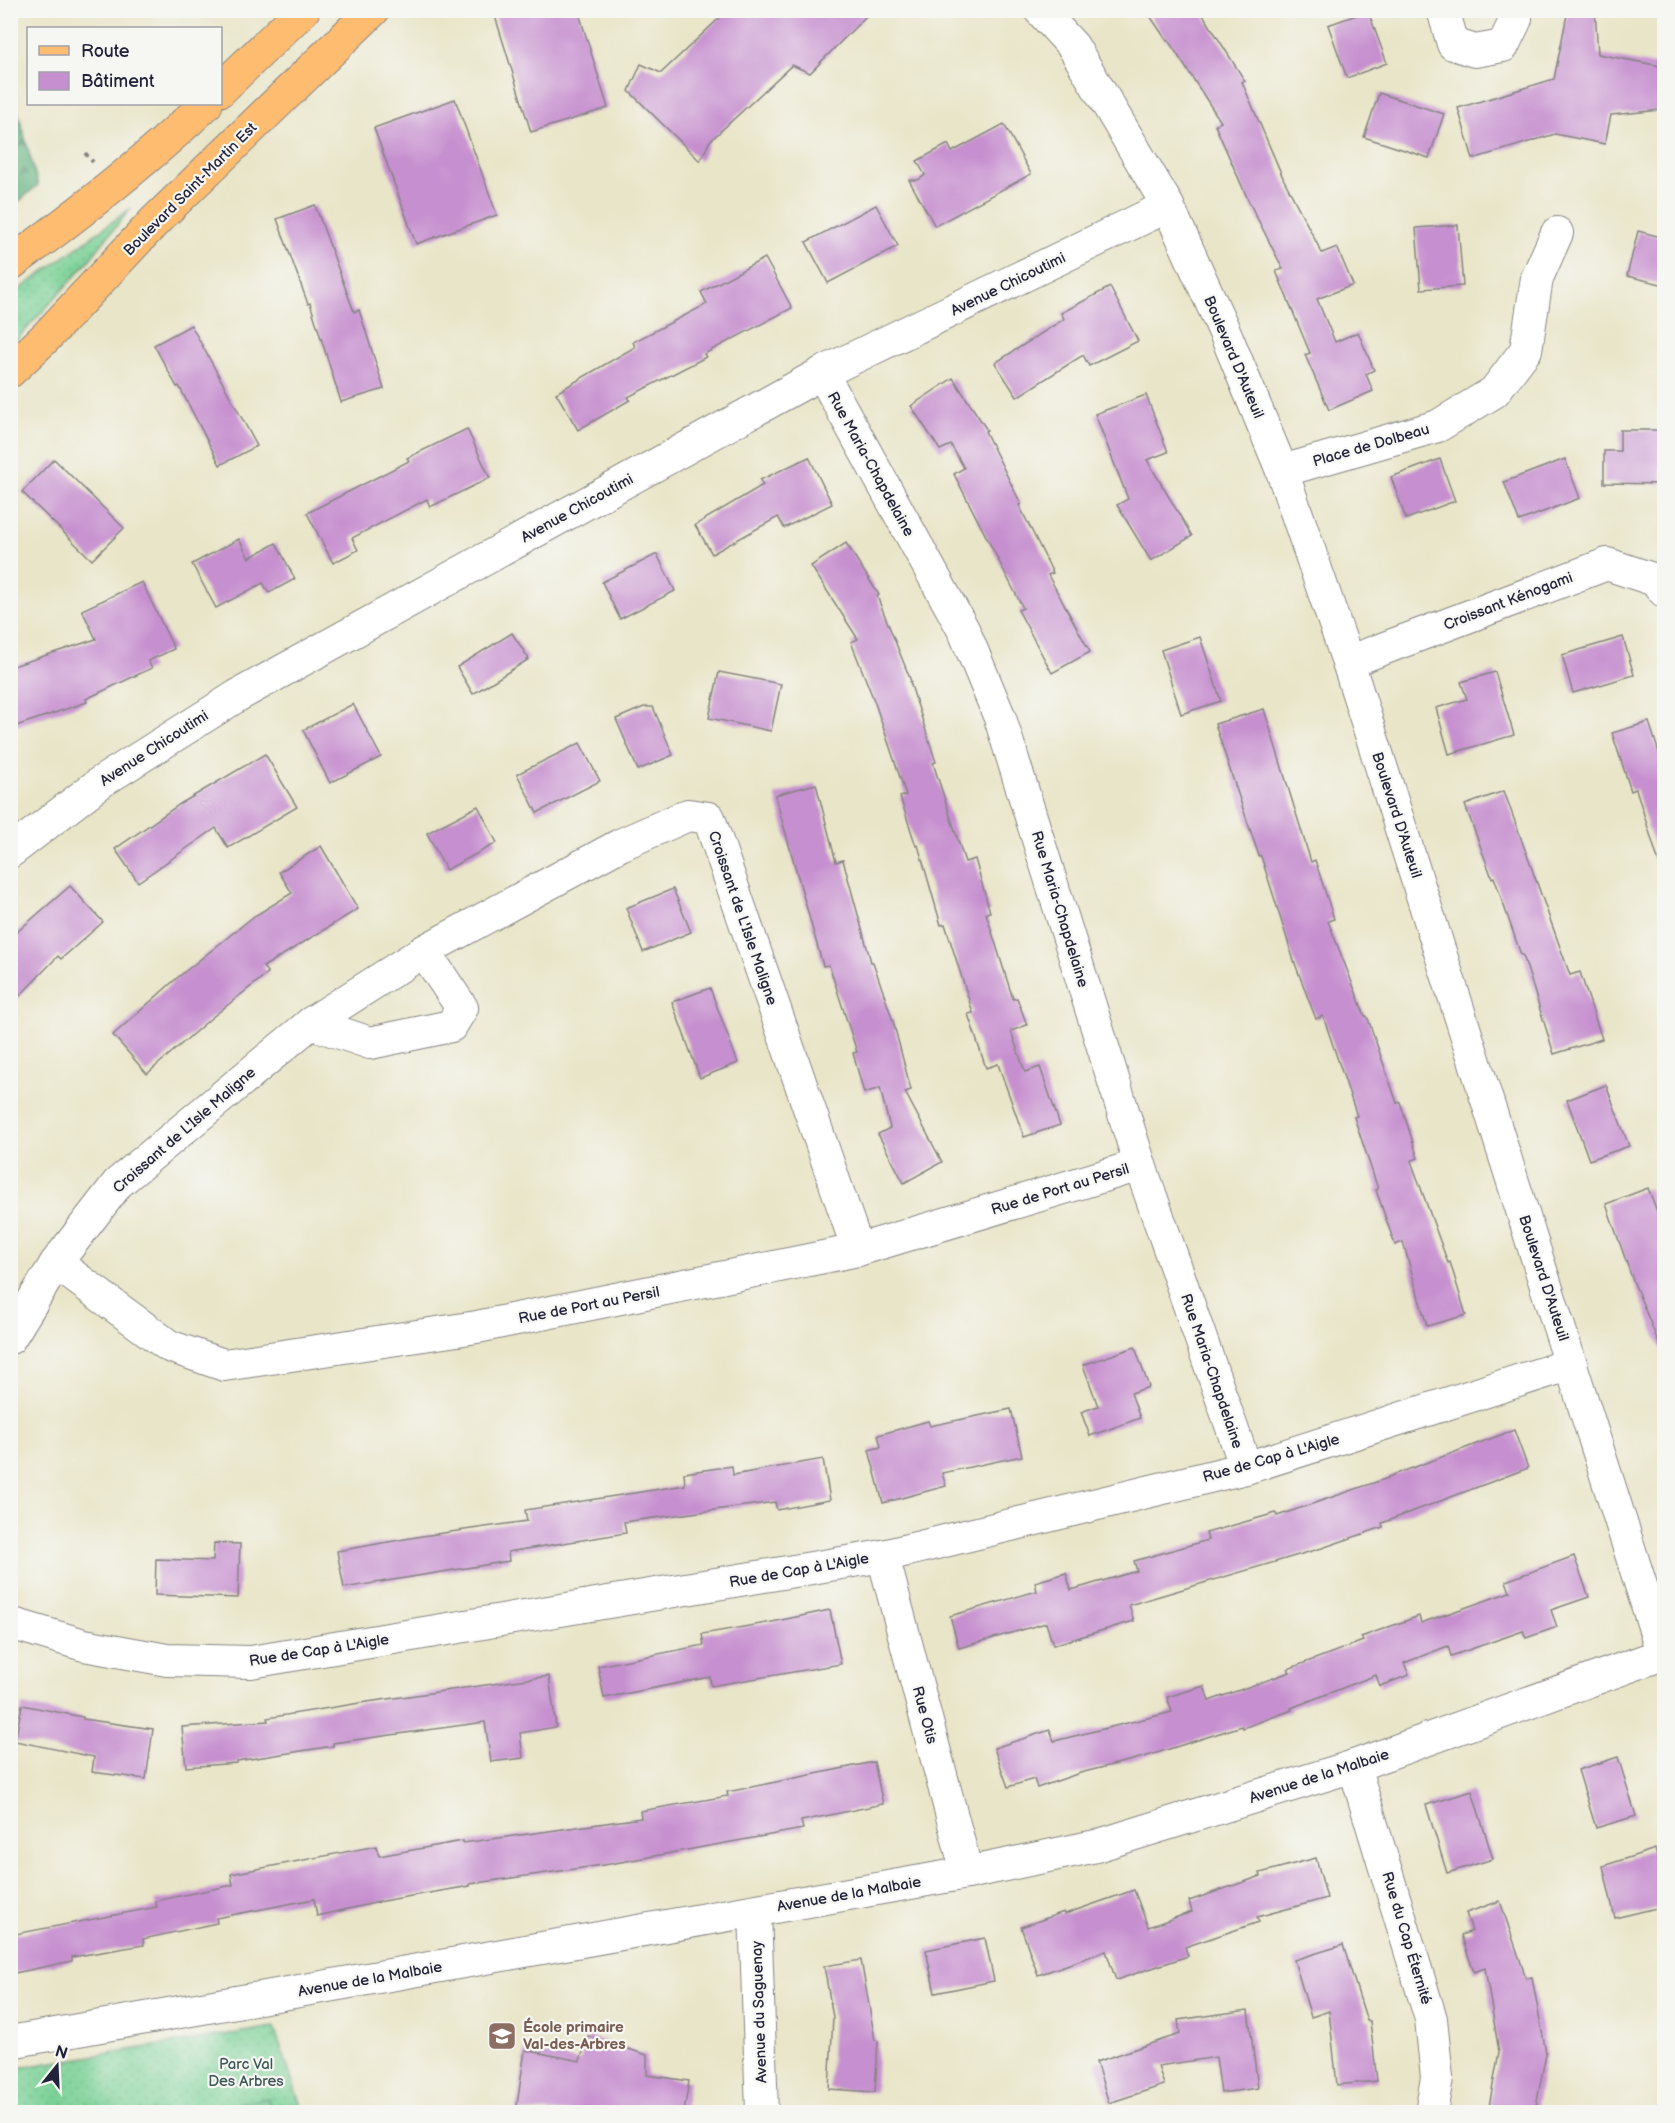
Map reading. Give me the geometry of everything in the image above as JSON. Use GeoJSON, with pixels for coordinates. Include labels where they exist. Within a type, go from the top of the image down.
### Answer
{"type":"FeatureCollection","features":[{"type":"Feature","properties":{"kind":"main road","name":"Boulevard Saint-Martin Est"},"geometry":{"type":"LineString","coordinates":[[10,371],[46,337],[156,219],[373,10]]}},
{"type":"Feature","properties":{"kind":"main road"},"geometry":{"type":"LineString","coordinates":[[222,88],[302,11],[336,46]]}},
{"type":"Feature","properties":{"kind":"main road"},"geometry":{"type":"LineString","coordinates":[[10,264],[80,213],[146,160],[205,105]]}},
{"type":"Feature","properties":{"kind":"street","name":"Boulevard D'Auteuil"},"geometry":{"type":"LineString","coordinates":[[1040,10],[1073,46],[1168,206],[1226,335],[1282,471],[1348,662],[1664,1656]]}},
{"type":"Feature","properties":{"kind":"street"},"geometry":{"type":"LineString","coordinates":[[1443,10],[1453,44],[1475,51],[1503,46],[1516,19],[1514,10]]}},
{"type":"Feature","properties":{"kind":"street","name":"Avenue Chicoutimi"},"geometry":{"type":"LineString","coordinates":[[10,852],[101,782],[237,696],[822,374],[1168,206]]}},
{"type":"Feature","properties":{"kind":"street","name":"Place de Dolbeau"},"geometry":{"type":"LineString","coordinates":[[1282,471],[1438,426],[1494,392],[1526,350],[1537,278],[1557,233]]}},
{"type":"Feature","properties":{"kind":"street","name":"Rue Maria-Chapdelaine"},"geometry":{"type":"LineString","coordinates":[[822,374],[964,631],[1000,718],[1140,1165],[1246,1468]]}},
{"type":"Feature","properties":{"kind":"street","name":"Croissant Kénogami"},"geometry":{"type":"LineString","coordinates":[[1348,662],[1607,564],[1655,580],[1665,591]]}},
{"type":"Feature","properties":{"kind":"street","name":"Croissant de L'Isle Maligne"},"geometry":{"type":"LineString","coordinates":[[10,1338],[56,1263],[118,1183],[311,1023],[424,951],[620,845],[688,815],[709,818],[858,1250]]}},
{"type":"Feature","properties":{"kind":"street"},"geometry":{"type":"LineString","coordinates":[[311,1023],[370,1043],[452,1026],[462,1008],[424,951]]}},
{"type":"Feature","properties":{"kind":"street","name":"Rue de Port au Persil"},"geometry":{"type":"LineString","coordinates":[[56,1263],[169,1346],[224,1365],[477,1328],[858,1250],[1140,1165]]}},
{"type":"Feature","properties":{"kind":"street","name":"Rue de Cap à L'Aigle"},"geometry":{"type":"LineString","coordinates":[[10,1623],[84,1645],[167,1660],[251,1662],[883,1556],[1246,1468],[1571,1364]]}},
{"type":"Feature","properties":{"kind":"street","name":"Rue Otis"},"geometry":{"type":"LineString","coordinates":[[883,1556],[967,1873]]}},
{"type":"Feature","properties":{"kind":"street","name":"Avenue de la Malbaie"},"geometry":{"type":"LineString","coordinates":[[10,2042],[967,1873],[1096,1846],[1354,1766],[1664,1656]]}},
{"type":"Feature","properties":{"kind":"street","name":"Rue du Cap Éternité"},"geometry":{"type":"LineString","coordinates":[[1354,1766],[1431,2019],[1437,2078],[1431,2112]]}},
{"type":"Feature","properties":{"kind":"street","name":"Avenue du Saguenay"},"geometry":{"type":"LineString","coordinates":[[755,1911],[762,2112]]}},
{"type":"Feature","properties":{"kind":"path"},"geometry":{"type":"LineString","coordinates":[[85,153],[93,162]]}},
{"type":"Feature","properties":{"kind":"green space"},"geometry":{"type":"Polygon","coordinates":[[[10,84],[38,185],[11,208],[10,208],[10,84]]]}},
{"type":"Feature","properties":{"kind":"green space"},"geometry":{"type":"Polygon","coordinates":[[[131,208],[85,265],[11,346],[11,296],[131,208]]]}},
{"type":"Feature","properties":{"kind":"green space","name":"Parc Val Des Arbres"},"geometry":{"type":"Polygon","coordinates":[[[274,2027],[303,2112],[11,2112],[11,2069],[274,2027]]]}},
{"type":"Feature","properties":{"kind":"green space"},"geometry":{"type":"Polygon","coordinates":[[[268,2098],[270,2112],[223,2112],[222,2106],[268,2098]]]}},
{"type":"Feature","properties":{"kind":"building"},"geometry":{"type":"Polygon","coordinates":[[[513,10],[578,10],[608,108],[531,132],[495,16],[513,10]]]}},
{"type":"Feature","properties":{"kind":"building"},"geometry":{"type":"Polygon","coordinates":[[[728,10],[872,10],[810,73],[792,65],[710,141],[700,161],[629,91],[641,64],[661,73],[728,10]]]}},
{"type":"Feature","properties":{"kind":"building"},"geometry":{"type":"Polygon","coordinates":[[[1146,10],[1200,10],[1245,81],[1242,82],[1284,180],[1322,253],[1337,247],[1353,285],[1317,299],[1335,342],[1358,332],[1374,370],[1366,374],[1373,391],[1329,410],[1305,355],[1310,353],[1276,271],[1283,269],[1249,202],[1215,125],[1221,122],[1146,10]]]}},
{"type":"Feature","properties":{"kind":"building"},"geometry":{"type":"Polygon","coordinates":[[[1568,10],[1595,10],[1598,54],[1660,66],[1663,99],[1661,110],[1611,115],[1605,144],[1555,134],[1473,159],[1458,108],[1554,79],[1568,10]]]}},
{"type":"Feature","properties":{"kind":"building"},"geometry":{"type":"Polygon","coordinates":[[[1368,11],[1387,63],[1347,78],[1328,25],[1368,11]]]}},
{"type":"Feature","properties":{"kind":"building"},"geometry":{"type":"Polygon","coordinates":[[[1379,93],[1444,114],[1429,158],[1364,137],[1379,93]]]}},
{"type":"Feature","properties":{"kind":"building"},"geometry":{"type":"Polygon","coordinates":[[[455,99],[497,215],[416,244],[374,128],[455,99]]]}},
{"type":"Feature","properties":{"kind":"building"},"geometry":{"type":"Polygon","coordinates":[[[1004,124],[1031,174],[935,226],[909,180],[918,180],[925,175],[917,161],[948,144],[952,152],[1004,124]]]}},
{"type":"Feature","properties":{"kind":"building"},"geometry":{"type":"Polygon","coordinates":[[[315,205],[354,312],[359,310],[384,389],[341,402],[310,303],[308,304],[277,219],[315,205]]]}},
{"type":"Feature","properties":{"kind":"building"},"geometry":{"type":"Polygon","coordinates":[[[876,205],[898,246],[828,283],[806,242],[876,205]]]}},
{"type":"Feature","properties":{"kind":"building"},"geometry":{"type":"Polygon","coordinates":[[[1458,225],[1463,286],[1421,289],[1416,228],[1458,225]]]}},
{"type":"Feature","properties":{"kind":"building"},"geometry":{"type":"Polygon","coordinates":[[[1638,231],[1665,238],[1665,285],[1627,276],[1638,231]]]}},
{"type":"Feature","properties":{"kind":"building"},"geometry":{"type":"Polygon","coordinates":[[[765,258],[792,308],[704,354],[706,357],[628,397],[630,400],[578,430],[556,393],[635,347],[633,342],[707,304],[701,292],[765,258]]]}},
{"type":"Feature","properties":{"kind":"building"},"geometry":{"type":"Polygon","coordinates":[[[1110,287],[1138,341],[1089,366],[1083,355],[1017,397],[995,363],[1064,319],[1061,313],[1110,287]]]}},
{"type":"Feature","properties":{"kind":"building"},"geometry":{"type":"Polygon","coordinates":[[[191,325],[257,446],[220,465],[179,386],[177,387],[154,345],[191,325]]]}},
{"type":"Feature","properties":{"kind":"building"},"geometry":{"type":"Polygon","coordinates":[[[953,378],[987,430],[985,431],[1021,504],[1019,505],[1053,573],[1048,575],[1090,652],[1052,673],[1018,610],[1023,608],[954,474],[964,468],[951,445],[940,450],[911,406],[953,378]]]}},
{"type":"Feature","properties":{"kind":"building"},"geometry":{"type":"Polygon","coordinates":[[[1146,395],[1168,452],[1147,460],[1192,536],[1151,561],[1117,505],[1128,499],[1095,414],[1146,395]]]}},
{"type":"Feature","properties":{"kind":"building"},"geometry":{"type":"Polygon","coordinates":[[[467,429],[490,478],[430,507],[427,499],[352,538],[358,550],[333,563],[307,513],[409,461],[407,458],[467,429]]]}},
{"type":"Feature","properties":{"kind":"building"},"geometry":{"type":"Polygon","coordinates":[[[1620,430],[1663,430],[1662,484],[1604,483],[1604,451],[1620,451],[1620,430]]]}},
{"type":"Feature","properties":{"kind":"building"},"geometry":{"type":"Polygon","coordinates":[[[809,457],[832,504],[784,528],[778,517],[712,554],[695,525],[763,485],[760,480],[809,457]]]}},
{"type":"Feature","properties":{"kind":"building"},"geometry":{"type":"Polygon","coordinates":[[[54,459],[124,528],[92,560],[22,492],[54,459]]]}},
{"type":"Feature","properties":{"kind":"building"},"geometry":{"type":"Polygon","coordinates":[[[1440,459],[1455,501],[1406,519],[1391,477],[1440,459]]]}},
{"type":"Feature","properties":{"kind":"building"},"geometry":{"type":"Polygon","coordinates":[[[1565,459],[1580,498],[1519,521],[1504,482],[1565,459]]]}},
{"type":"Feature","properties":{"kind":"building"},"geometry":{"type":"Polygon","coordinates":[[[239,539],[249,558],[276,543],[295,579],[269,593],[263,583],[216,608],[192,564],[239,539]]]}},
{"type":"Feature","properties":{"kind":"building"},"geometry":{"type":"Polygon","coordinates":[[[846,543],[879,595],[877,596],[911,681],[936,762],[933,763],[965,862],[975,859],[990,912],[986,913],[1013,999],[1017,998],[1027,1025],[1011,1031],[1025,1072],[1040,1067],[1060,1125],[1024,1137],[998,1064],[986,1068],[968,1014],[973,1013],[945,924],[941,925],[918,845],[916,846],[900,797],[906,795],[875,703],[851,642],[858,639],[811,566],[846,543]]]}},
{"type":"Feature","properties":{"kind":"building"},"geometry":{"type":"Polygon","coordinates":[[[657,554],[675,591],[620,619],[602,582],[657,554]]]}},
{"type":"Feature","properties":{"kind":"building"},"geometry":{"type":"Polygon","coordinates":[[[142,582],[174,649],[148,661],[152,668],[86,699],[87,702],[16,726],[10,710],[10,667],[96,639],[82,610],[142,582]]]}},
{"type":"Feature","properties":{"kind":"building"},"geometry":{"type":"Polygon","coordinates":[[[512,633],[529,659],[473,694],[457,667],[512,633]]]}},
{"type":"Feature","properties":{"kind":"building"},"geometry":{"type":"Polygon","coordinates":[[[1200,637],[1221,701],[1181,714],[1161,650],[1200,637]]]}},
{"type":"Feature","properties":{"kind":"building"},"geometry":{"type":"Polygon","coordinates":[[[1623,637],[1634,675],[1573,693],[1562,655],[1623,637]]]}},
{"type":"Feature","properties":{"kind":"building"},"geometry":{"type":"Polygon","coordinates":[[[719,672],[781,684],[771,731],[709,718],[719,672]]]}},
{"type":"Feature","properties":{"kind":"building"},"geometry":{"type":"Polygon","coordinates":[[[1495,672],[1514,735],[1449,754],[1436,708],[1467,699],[1461,682],[1495,672]]]}},
{"type":"Feature","properties":{"kind":"building"},"geometry":{"type":"Polygon","coordinates":[[[353,704],[381,757],[330,783],[303,730],[353,704]]]}},
{"type":"Feature","properties":{"kind":"building"},"geometry":{"type":"Polygon","coordinates":[[[644,707],[653,707],[673,755],[638,770],[616,719],[644,707]]]}},
{"type":"Feature","properties":{"kind":"building"},"geometry":{"type":"Polygon","coordinates":[[[1264,709],[1311,862],[1315,860],[1334,919],[1328,921],[1365,1016],[1367,1016],[1397,1103],[1400,1102],[1418,1158],[1411,1161],[1448,1263],[1450,1262],[1466,1315],[1427,1326],[1403,1242],[1395,1245],[1376,1190],[1378,1189],[1354,1117],[1357,1116],[1323,1016],[1316,1019],[1294,961],[1261,856],[1259,856],[1233,779],[1215,724],[1264,709]]]}},
{"type":"Feature","properties":{"kind":"building"},"geometry":{"type":"Polygon","coordinates":[[[1649,722],[1665,771],[1665,862],[1659,863],[1636,789],[1631,791],[1612,733],[1649,722]]]}},
{"type":"Feature","properties":{"kind":"building"},"geometry":{"type":"Polygon","coordinates":[[[580,743],[600,781],[537,813],[517,774],[580,743]]]}},
{"type":"Feature","properties":{"kind":"building"},"geometry":{"type":"Polygon","coordinates":[[[265,754],[297,807],[228,848],[216,828],[138,882],[115,849],[180,804],[265,754]]]}},
{"type":"Feature","properties":{"kind":"building"},"geometry":{"type":"Polygon","coordinates":[[[816,784],[836,862],[843,860],[871,962],[873,962],[893,1021],[911,1090],[905,1092],[942,1162],[904,1183],[878,1134],[890,1128],[880,1088],[864,1093],[853,1053],[857,1052],[829,965],[823,966],[775,795],[816,784]]]}},
{"type":"Feature","properties":{"kind":"building"},"geometry":{"type":"Polygon","coordinates":[[[1504,791],[1570,975],[1580,972],[1602,1039],[1554,1054],[1523,955],[1521,955],[1494,877],[1492,878],[1465,805],[1504,791]]]}},
{"type":"Feature","properties":{"kind":"building"},"geometry":{"type":"Polygon","coordinates":[[[478,806],[497,843],[446,870],[427,833],[478,806]]]}},
{"type":"Feature","properties":{"kind":"building"},"geometry":{"type":"Polygon","coordinates":[[[321,846],[358,909],[263,967],[268,973],[210,1019],[147,1074],[113,1035],[177,978],[253,917],[292,893],[279,872],[321,846]]]}},
{"type":"Feature","properties":{"kind":"building"},"geometry":{"type":"Polygon","coordinates":[[[70,886],[103,922],[61,959],[58,956],[10,1006],[10,938],[70,886]]]}},
{"type":"Feature","properties":{"kind":"building"},"geometry":{"type":"Polygon","coordinates":[[[673,889],[691,932],[643,952],[626,908],[673,889]]]}},
{"type":"Feature","properties":{"kind":"building"},"geometry":{"type":"Polygon","coordinates":[[[710,988],[738,1063],[700,1078],[672,1002],[710,988]]]}},
{"type":"Feature","properties":{"kind":"building"},"geometry":{"type":"Polygon","coordinates":[[[1606,1085],[1629,1146],[1589,1160],[1567,1100],[1606,1085]]]}},
{"type":"Feature","properties":{"kind":"building"},"geometry":{"type":"Polygon","coordinates":[[[1648,1188],[1665,1232],[1664,1356],[1632,1278],[1606,1204],[1648,1188]]]}},
{"type":"Feature","properties":{"kind":"building"},"geometry":{"type":"Polygon","coordinates":[[[1135,1347],[1149,1387],[1131,1393],[1140,1418],[1090,1436],[1081,1412],[1098,1406],[1083,1365],[1135,1347]]]}},
{"type":"Feature","properties":{"kind":"building"},"geometry":{"type":"Polygon","coordinates":[[[1011,1409],[1022,1456],[942,1473],[946,1486],[883,1503],[869,1450],[881,1447],[878,1435],[928,1421],[930,1426],[1011,1409]]]}},
{"type":"Feature","properties":{"kind":"building"},"geometry":{"type":"Polygon","coordinates":[[[1514,1430],[1528,1468],[1382,1523],[1383,1527],[1322,1548],[1129,1605],[1134,1621],[1053,1645],[1046,1623],[959,1648],[950,1616],[1037,1591],[1035,1582],[1066,1573],[1071,1590],[1137,1571],[1134,1561],[1208,1540],[1206,1533],[1276,1513],[1277,1516],[1388,1478],[1514,1430]]]}},
{"type":"Feature","properties":{"kind":"building"},"geometry":{"type":"Polygon","coordinates":[[[823,1459],[830,1500],[777,1510],[775,1502],[624,1522],[626,1533],[508,1552],[509,1561],[344,1588],[337,1551],[527,1521],[525,1510],[685,1485],[684,1473],[732,1466],[733,1475],[823,1459]]]}},
{"type":"Feature","properties":{"kind":"building"},"geometry":{"type":"Polygon","coordinates":[[[214,1543],[240,1544],[238,1598],[155,1595],[156,1559],[213,1561],[214,1543]]]}},
{"type":"Feature","properties":{"kind":"building"},"geometry":{"type":"Polygon","coordinates":[[[1574,1556],[1589,1597],[1551,1610],[1557,1627],[1526,1638],[1523,1631],[1451,1656],[1448,1646],[1404,1663],[1409,1675],[1380,1686],[1376,1675],[1243,1728],[1242,1726],[1144,1757],[1080,1773],[1037,1788],[1034,1779],[1008,1787],[994,1748],[1050,1730],[1054,1741],[1172,1712],[1167,1697],[1204,1686],[1209,1701],[1290,1672],[1288,1669],[1363,1641],[1361,1637],[1419,1616],[1421,1623],[1510,1592],[1506,1581],[1574,1556]]]}},
{"type":"Feature","properties":{"kind":"building"},"geometry":{"type":"Polygon","coordinates":[[[830,1610],[841,1664],[711,1686],[710,1677],[604,1698],[598,1666],[704,1645],[702,1634],[830,1610]]]}},
{"type":"Feature","properties":{"kind":"building"},"geometry":{"type":"Polygon","coordinates":[[[549,1676],[556,1727],[520,1733],[523,1758],[491,1762],[485,1722],[333,1743],[333,1746],[237,1761],[237,1763],[186,1767],[182,1727],[268,1721],[267,1718],[360,1703],[549,1676]]]}},
{"type":"Feature","properties":{"kind":"building"},"geometry":{"type":"Polygon","coordinates":[[[22,1705],[83,1717],[83,1719],[153,1729],[146,1779],[92,1772],[94,1757],[15,1741],[22,1705]]]}},
{"type":"Feature","properties":{"kind":"building"},"geometry":{"type":"Polygon","coordinates":[[[1618,1757],[1636,1816],[1596,1828],[1578,1770],[1618,1757]]]}},
{"type":"Feature","properties":{"kind":"building"},"geometry":{"type":"Polygon","coordinates":[[[874,1762],[883,1804],[801,1821],[803,1829],[610,1864],[470,1884],[470,1886],[388,1900],[317,1916],[314,1899],[216,1918],[217,1923],[143,1939],[144,1945],[72,1957],[72,1961],[10,1974],[10,1935],[157,1907],[155,1901],[233,1885],[231,1874],[376,1846],[379,1856],[463,1841],[463,1843],[641,1818],[640,1811],[728,1796],[727,1792],[874,1762]]]}},
{"type":"Feature","properties":{"kind":"building"},"geometry":{"type":"Polygon","coordinates":[[[1472,1791],[1493,1859],[1447,1873],[1426,1805],[1472,1791]]]}},
{"type":"Feature","properties":{"kind":"building"},"geometry":{"type":"Polygon","coordinates":[[[1655,1849],[1665,1889],[1665,1906],[1615,1918],[1603,1866],[1655,1849]]]}},
{"type":"Feature","properties":{"kind":"building"},"geometry":{"type":"Polygon","coordinates":[[[1316,1858],[1327,1898],[1257,1917],[1259,1922],[1185,1947],[1188,1956],[1116,1980],[1106,1951],[1038,1975],[1021,1927],[1134,1890],[1148,1927],[1192,1912],[1189,1901],[1261,1876],[1260,1873],[1316,1858]]]}},
{"type":"Feature","properties":{"kind":"building"},"geometry":{"type":"Polygon","coordinates":[[[1500,1901],[1526,1978],[1532,1977],[1546,2053],[1535,2112],[1488,2112],[1499,2052],[1485,1968],[1474,1972],[1461,1935],[1472,1931],[1466,1913],[1500,1901]]]}},
{"type":"Feature","properties":{"kind":"building"},"geometry":{"type":"Polygon","coordinates":[[[985,1938],[994,1981],[935,1993],[926,1950],[985,1938]]]}},
{"type":"Feature","properties":{"kind":"building"},"geometry":{"type":"Polygon","coordinates":[[[1343,1945],[1367,2021],[1370,2021],[1377,2081],[1337,2085],[1329,2011],[1311,2017],[1294,1960],[1343,1945]]]}},
{"type":"Feature","properties":{"kind":"building"},"geometry":{"type":"Polygon","coordinates":[[[861,1960],[875,2040],[878,2041],[875,2092],[829,2089],[833,2017],[824,1966],[861,1960]]]}},
{"type":"Feature","properties":{"kind":"building"},"geometry":{"type":"Polygon","coordinates":[[[1248,2010],[1258,2088],[1221,2093],[1216,2057],[1158,2066],[1164,2085],[1109,2103],[1096,2062],[1180,2034],[1178,2020],[1248,2010]]]}},
{"type":"Feature","properties":{"kind":"building"},"geometry":{"type":"Polygon","coordinates":[[[588,2036],[647,2055],[647,2075],[689,2081],[684,2112],[516,2112],[525,2050],[580,2061],[588,2036]]]}},
{"type":"Feature","properties":{"kind":"place","name":"École primaire Val-des-Arbres"},"geometry":{"type":"Point","coordinates":[502,2036]}}]}
